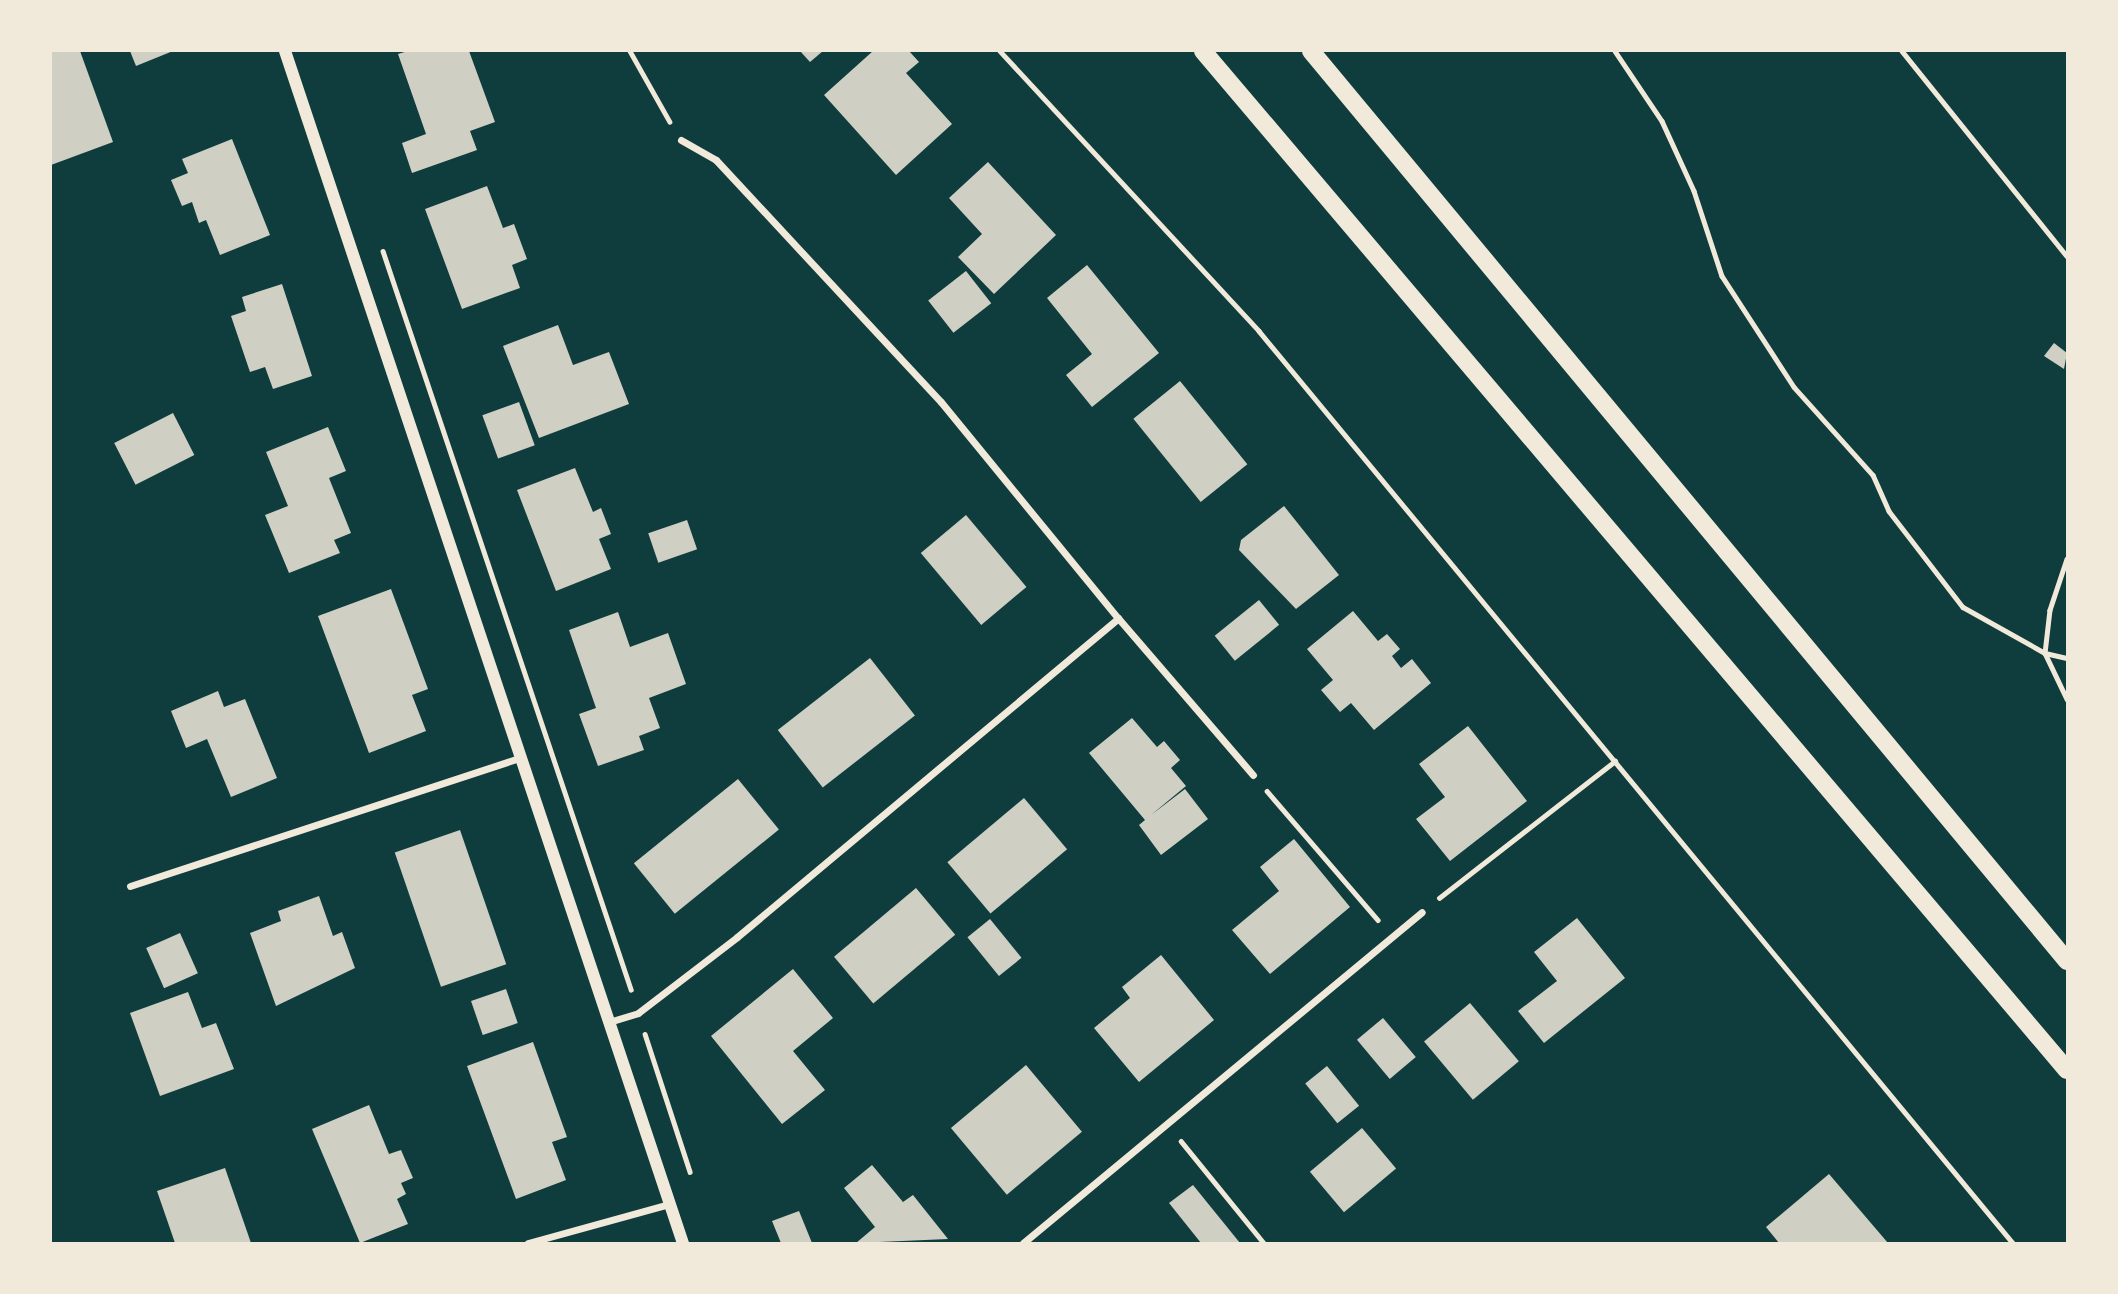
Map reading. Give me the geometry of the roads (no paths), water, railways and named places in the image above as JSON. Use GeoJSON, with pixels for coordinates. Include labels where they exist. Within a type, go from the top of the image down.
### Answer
{"type":"FeatureCollection","features":[{"type":"Feature","properties":{"kind":"main road"},"geometry":{"type":"LineString","coordinates":[[1203,51],[2067,1070]]}},
{"type":"Feature","properties":{"kind":"main road"},"geometry":{"type":"LineString","coordinates":[[1311,51],[2067,961]]}},
{"type":"Feature","properties":{"kind":"street"},"geometry":{"type":"LineString","coordinates":[[285,51],[683,1243]]}},
{"type":"Feature","properties":{"kind":"street"},"geometry":{"type":"LineString","coordinates":[[681,140],[716,160],[931,392],[1118,618],[1253,775]]}},
{"type":"Feature","properties":{"kind":"street"},"geometry":{"type":"LineString","coordinates":[[608,1023],[638,1013],[1118,618]]}},
{"type":"Feature","properties":{"kind":"street"},"geometry":{"type":"LineString","coordinates":[[130,886],[520,758]]}},
{"type":"Feature","properties":{"kind":"street"},"geometry":{"type":"LineString","coordinates":[[1023,1243],[1422,912]]}},
{"type":"Feature","properties":{"kind":"street"},"geometry":{"type":"LineString","coordinates":[[528,1243],[670,1204]]}}]}
